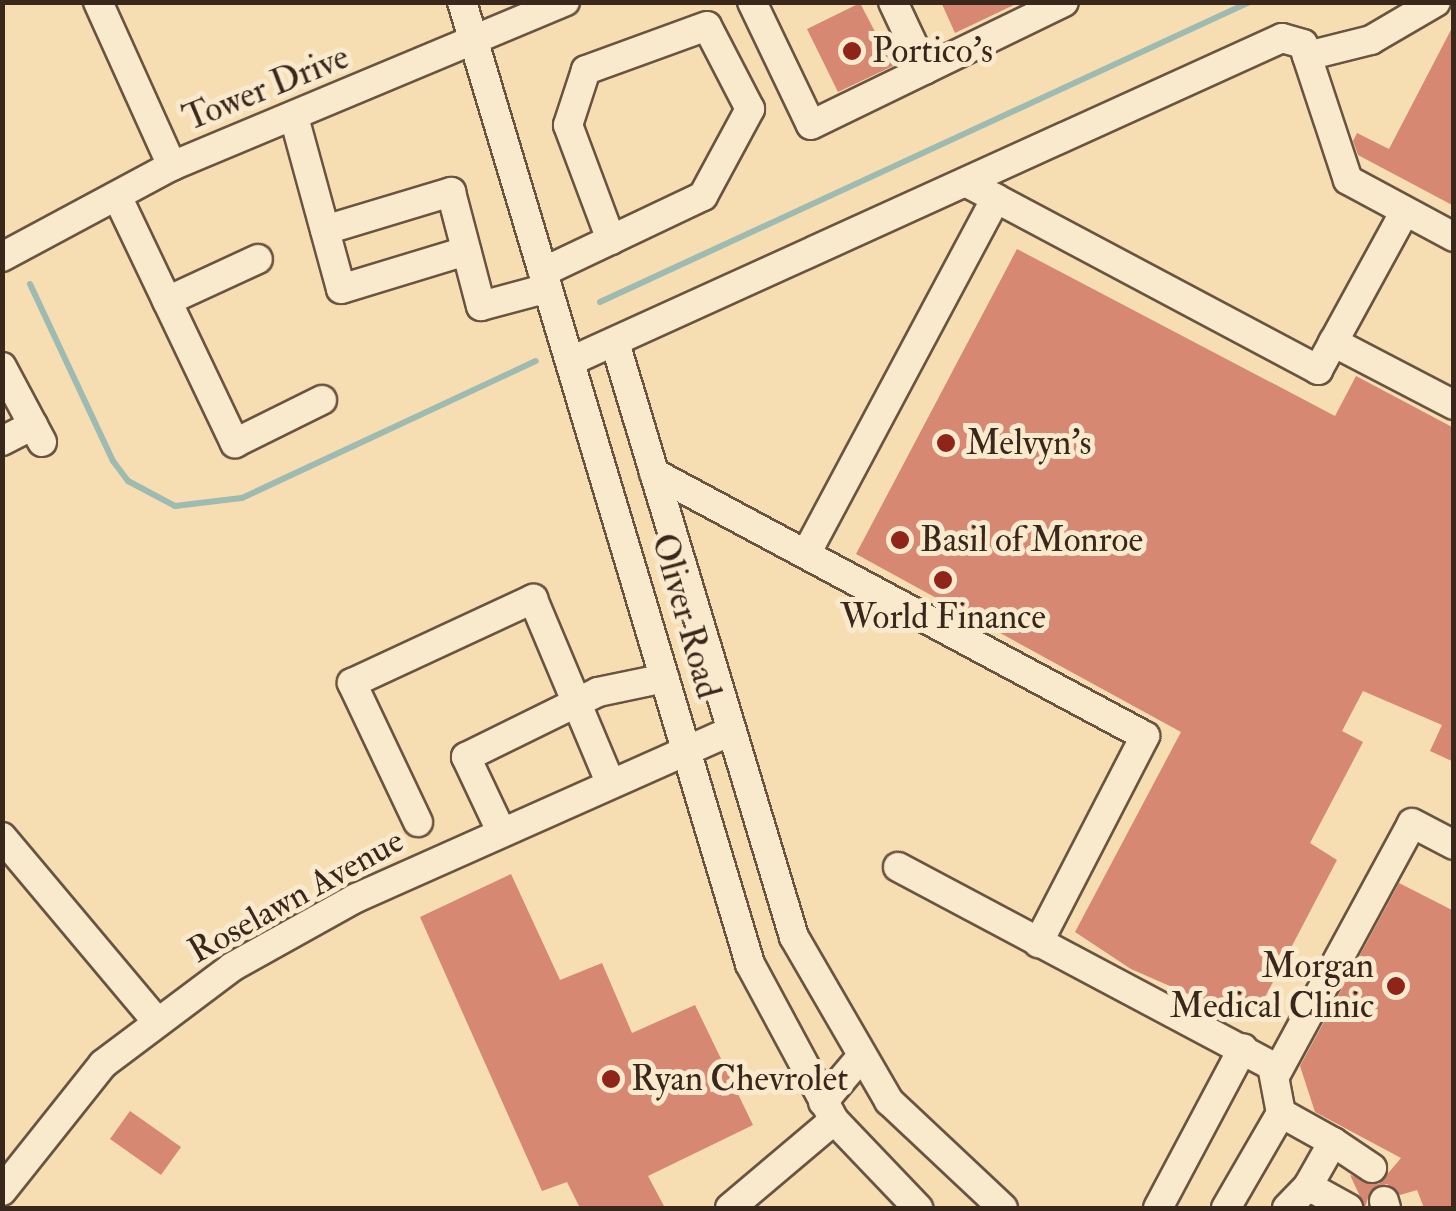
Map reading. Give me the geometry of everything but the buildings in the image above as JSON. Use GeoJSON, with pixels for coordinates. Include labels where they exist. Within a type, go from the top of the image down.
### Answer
{"type":"FeatureCollection","features":[{"type":"Feature","properties":{"kind":"street"},"geometry":{"type":"LineString","coordinates":[[98,2],[172,166]]}},
{"type":"Feature","properties":{"kind":"street","name":"Oliver Road"},"geometry":{"type":"LineString","coordinates":[[462,2],[750,964],[828,1112],[918,1208]]}},
{"type":"Feature","properties":{"kind":"street","name":"Tower Drive"},"geometry":{"type":"LineString","coordinates":[[2,257],[172,166],[474,45],[565,2]]}},
{"type":"Feature","properties":{"kind":"street"},"geometry":{"type":"LineString","coordinates":[[893,2],[926,70]]}},
{"type":"Feature","properties":{"kind":"street"},"geometry":{"type":"LineString","coordinates":[[759,5],[811,125],[1064,2]]}},
{"type":"Feature","properties":{"kind":"street"},"geometry":{"type":"LineString","coordinates":[[1307,56],[1371,40],[1436,2]]}},
{"type":"Feature","properties":{"kind":"street"},"geometry":{"type":"LineString","coordinates":[[324,230],[451,192],[481,306],[546,280],[611,240],[703,196],[750,109],[707,26],[586,70],[568,125],[611,240]]}},
{"type":"Feature","properties":{"kind":"street"},"geometry":{"type":"LineString","coordinates":[[571,362],[616,346],[1282,38],[1294,37],[1307,56],[1348,180],[1454,238]]}},
{"type":"Feature","properties":{"kind":"street"},"geometry":{"type":"LineString","coordinates":[[294,117],[341,289],[466,251]]}},
{"type":"Feature","properties":{"kind":"street"},"geometry":{"type":"LineString","coordinates":[[968,184],[1318,370],[1405,211]]}},
{"type":"Feature","properties":{"kind":"street"},"geometry":{"type":"LineString","coordinates":[[117,196],[236,442],[322,400]]}},
{"type":"Feature","properties":{"kind":"street"},"geometry":{"type":"LineString","coordinates":[[807,552],[996,198]]}},
{"type":"Feature","properties":{"kind":"street"},"geometry":{"type":"LineString","coordinates":[[167,301],[258,259]]}},
{"type":"Feature","properties":{"kind":"street"},"geometry":{"type":"LineString","coordinates":[[1333,342],[1454,405]]}},
{"type":"Feature","properties":{"kind":"street"},"geometry":{"type":"LineString","coordinates":[[616,346],[794,937],[860,1058],[934,1150],[1003,1208]]}},
{"type":"Feature","properties":{"kind":"street"},"geometry":{"type":"LineString","coordinates":[[2,367],[38,434],[2,441]]}},
{"type":"Feature","properties":{"kind":"street"},"geometry":{"type":"LineString","coordinates":[[654,472],[1144,736],[1038,943]]}},
{"type":"Feature","properties":{"kind":"street"},"geometry":{"type":"LineString","coordinates":[[418,822],[352,683],[533,599],[610,782]]}},
{"type":"Feature","properties":{"kind":"street"},"geometry":{"type":"LineString","coordinates":[[500,831],[466,756],[576,702],[664,678]]}},
{"type":"Feature","properties":{"kind":"street","name":"Roselawn Avenue"},"geometry":{"type":"LineString","coordinates":[[2,1190],[104,1064],[157,1022],[340,907],[500,831],[730,730]]}},
{"type":"Feature","properties":{"kind":"street"},"geometry":{"type":"LineString","coordinates":[[1226,1208],[1281,1113],[1276,1074],[1412,823],[1454,845]]}},
{"type":"Feature","properties":{"kind":"street"},"geometry":{"type":"LineString","coordinates":[[2,837],[157,1022]]}},
{"type":"Feature","properties":{"kind":"street"},"geometry":{"type":"LineString","coordinates":[[898,867],[1243,1048],[1276,1074]]}},
{"type":"Feature","properties":{"kind":"street"},"geometry":{"type":"LineString","coordinates":[[1158,1208],[1243,1048]]}},
{"type":"Feature","properties":{"kind":"street"},"geometry":{"type":"LineString","coordinates":[[730,1208],[828,1112],[860,1058]]}},
{"type":"Feature","properties":{"kind":"street"},"geometry":{"type":"LineString","coordinates":[[1281,1113],[1372,1168]]}},
{"type":"Feature","properties":{"kind":"street"},"geometry":{"type":"LineString","coordinates":[[1286,1208],[1308,1186],[1333,1142]]}},
{"type":"Feature","properties":{"kind":"street"},"geometry":{"type":"LineString","coordinates":[[1308,1186],[1348,1208]]}},
{"type":"Feature","properties":{"kind":"waterway"},"geometry":{"type":"LineString","coordinates":[[600,302],[1250,2]]}},
{"type":"Feature","properties":{"kind":"waterway"},"geometry":{"type":"LineString","coordinates":[[30,284],[113,461],[128,481],[175,506],[242,498],[536,361]]}},
{"type":"Feature","properties":{"kind":"place","name":"Portico's"},"geometry":{"type":"Point","coordinates":[852,51]}},
{"type":"Feature","properties":{"kind":"place","name":"Melvyn's"},"geometry":{"type":"Point","coordinates":[946,443]}},
{"type":"Feature","properties":{"kind":"place","name":"Basil of Monroe"},"geometry":{"type":"Point","coordinates":[900,540]}},
{"type":"Feature","properties":{"kind":"place","name":"World Finance"},"geometry":{"type":"Point","coordinates":[943,580]}},
{"type":"Feature","properties":{"kind":"place","name":"Morgan Medical Clinic"},"geometry":{"type":"Point","coordinates":[1396,986]}},
{"type":"Feature","properties":{"kind":"place","name":"Ryan Chevrolet"},"geometry":{"type":"Point","coordinates":[611,1079]}}]}
